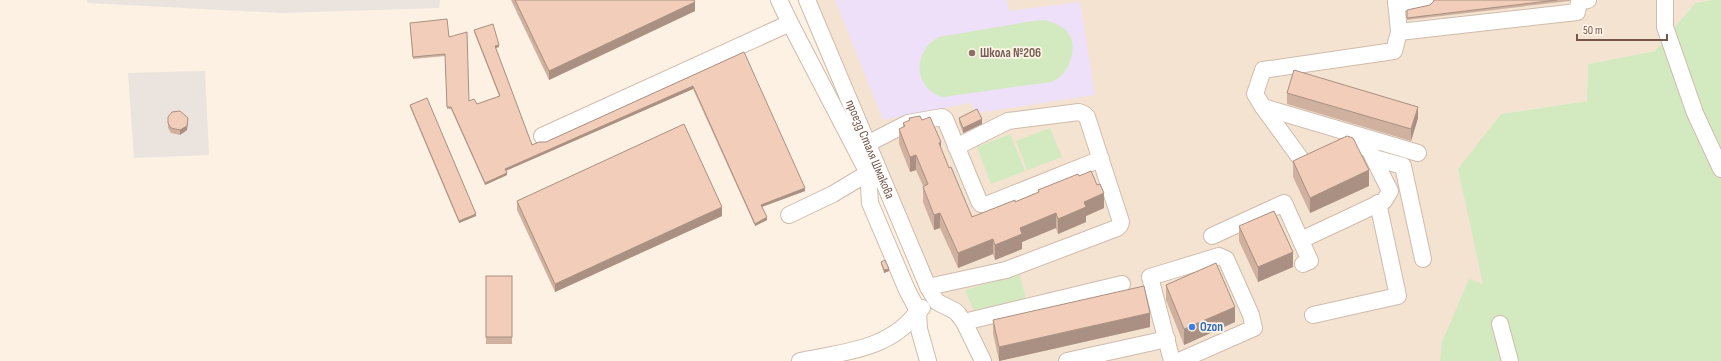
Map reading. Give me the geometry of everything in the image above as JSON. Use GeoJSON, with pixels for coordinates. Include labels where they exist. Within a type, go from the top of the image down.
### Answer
{"type":"FeatureCollection","features":[{"type":"Feature","properties":{"kind":"street"},"geometry":{"type":"LineString","coordinates":[[779,0],[868,172],[870,203],[907,290],[918,311],[919,329],[928,361]]}},
{"type":"Feature","properties":{"kind":"street","name":"проезд Сталя Шмакова"},"geometry":{"type":"LineString","coordinates":[[807,0],[931,293]]}},
{"type":"Feature","properties":{"kind":"street"},"geometry":{"type":"LineString","coordinates":[[1303,161],[1256,94],[1264,70],[1394,51],[1399,32],[1396,2],[1425,0]]}},
{"type":"Feature","properties":{"kind":"street"},"geometry":{"type":"LineString","coordinates":[[1665,0],[1665,27],[1695,113],[1721,168]]}},
{"type":"Feature","properties":{"kind":"street"},"geometry":{"type":"LineString","coordinates":[[1399,32],[1577,12],[1582,1]]}},
{"type":"Feature","properties":{"kind":"street"},"geometry":{"type":"LineString","coordinates":[[542,136],[790,23]]}},
{"type":"Feature","properties":{"kind":"street"},"geometry":{"type":"LineString","coordinates":[[1264,107],[1418,153]]}},
{"type":"Feature","properties":{"kind":"street"},"geometry":{"type":"LineString","coordinates":[[800,361],[869,347],[883,342],[909,323],[931,293],[1006,270],[1120,226],[1121,222],[1087,117],[1080,112],[1008,121],[956,147]]}},
{"type":"Feature","properties":{"kind":"street"},"geometry":{"type":"LineString","coordinates":[[868,144],[908,122],[942,116],[945,119],[979,201],[986,205],[1101,159]]}},
{"type":"Feature","properties":{"kind":"street"},"geometry":{"type":"LineString","coordinates":[[1301,240],[1384,201],[1390,191],[1369,149],[1346,141],[1339,145]]}},
{"type":"Feature","properties":{"kind":"street"},"geometry":{"type":"LineString","coordinates":[[1374,158],[1403,166],[1423,260]]}},
{"type":"Feature","properties":{"kind":"street"},"geometry":{"type":"LineString","coordinates":[[789,214],[833,194],[868,172]]}},
{"type":"Feature","properties":{"kind":"street"},"geometry":{"type":"LineString","coordinates":[[1212,236],[1284,203],[1310,261],[1303,264]]}},
{"type":"Feature","properties":{"kind":"street"},"geometry":{"type":"LineString","coordinates":[[1313,315],[1398,296],[1378,203]]}},
{"type":"Feature","properties":{"kind":"street"},"geometry":{"type":"LineString","coordinates":[[1172,361],[1150,277],[1222,256],[1226,259],[1251,315],[1254,328],[1179,361]]}},
{"type":"Feature","properties":{"kind":"street"},"geometry":{"type":"LineString","coordinates":[[964,322],[1122,284]]}},
{"type":"Feature","properties":{"kind":"street"},"geometry":{"type":"LineString","coordinates":[[931,293],[941,305],[955,311],[964,322],[983,361]]}},
{"type":"Feature","properties":{"kind":"street"},"geometry":{"type":"LineString","coordinates":[[1500,324],[1510,361]]}},
{"type":"Feature","properties":{"kind":"street"},"geometry":{"type":"LineString","coordinates":[[1067,361],[1167,339]]}},
{"type":"Feature","properties":{"kind":"shaded area"},"geometry":{"type":"Polygon","coordinates":[[[87,0],[440,0],[439,8],[281,13],[87,3],[87,0]]]}},
{"type":"Feature","properties":{"kind":"shaded area"},"geometry":{"type":"Polygon","coordinates":[[[816,0],[1712,0],[1695,3],[1655,51],[1588,64],[1587,101],[1501,114],[1499,361],[976,361],[959,322],[947,316],[816,0]]]}},
{"type":"Feature","properties":{"kind":"shaded area","name":"Школа №206"},"geometry":{"type":"Polygon","coordinates":[[[835,0],[1007,0],[1009,11],[1080,2],[1095,95],[977,113],[970,103],[883,120],[835,0]]]}},
{"type":"Feature","properties":{"kind":"shaded area"},"geometry":{"type":"Polygon","coordinates":[[[205,71],[209,155],[134,158],[128,73],[205,71]]]}},
{"type":"Feature","properties":{"kind":"green space"},"geometry":{"type":"Polygon","coordinates":[[[1721,0],[1721,361],[1440,361],[1442,342],[1469,279],[1483,284],[1458,169],[1501,114],[1587,101],[1588,64],[1655,51],[1695,3],[1721,0]]]}},
{"type":"Feature","properties":{"kind":"green space"},"geometry":{"type":"Polygon","coordinates":[[[1044,20],[1059,25],[1065,29],[1072,40],[1073,46],[1070,62],[1067,69],[1058,79],[1051,82],[943,97],[933,93],[921,78],[920,60],[930,43],[939,37],[1044,20]]]}},
{"type":"Feature","properties":{"kind":"green space"},"geometry":{"type":"Polygon","coordinates":[[[1050,128],[1062,157],[1027,170],[1016,141],[1050,128]]]}},
{"type":"Feature","properties":{"kind":"green space"},"geometry":{"type":"Polygon","coordinates":[[[1010,134],[1025,171],[991,184],[977,147],[1010,134]]]}},
{"type":"Feature","properties":{"kind":"green space"},"geometry":{"type":"Polygon","coordinates":[[[1020,274],[1026,300],[974,311],[965,290],[1020,274]]]}},
{"type":"Feature","properties":{"kind":"building"},"geometry":{"type":"Polygon","coordinates":[[[515,0],[694,0],[695,2],[549,71],[515,0]]]}},
{"type":"Feature","properties":{"kind":"building"},"geometry":{"type":"Polygon","coordinates":[[[1434,0],[1557,0],[1407,18],[1407,10],[1430,5],[1434,0]]]}},
{"type":"Feature","properties":{"kind":"building"},"geometry":{"type":"Polygon","coordinates":[[[447,19],[449,37],[467,32],[469,101],[474,99],[477,104],[500,96],[474,30],[493,24],[499,45],[495,46],[532,145],[539,142],[546,142],[744,52],[805,188],[761,205],[767,217],[755,224],[693,86],[505,169],[507,173],[485,183],[451,107],[447,107],[445,54],[413,57],[410,23],[447,19]]]}},
{"type":"Feature","properties":{"kind":"building"},"geometry":{"type":"Polygon","coordinates":[[[1294,70],[1418,107],[1411,129],[1287,93],[1294,70]]]}},
{"type":"Feature","properties":{"kind":"building"},"geometry":{"type":"Polygon","coordinates":[[[427,98],[476,214],[459,221],[410,105],[427,98]]]}},
{"type":"Feature","properties":{"kind":"building"},"geometry":{"type":"Polygon","coordinates":[[[977,109],[982,119],[963,128],[959,118],[977,109]]]}},
{"type":"Feature","properties":{"kind":"building"},"geometry":{"type":"Polygon","coordinates":[[[180,111],[188,118],[187,126],[180,130],[171,128],[168,123],[168,117],[172,112],[180,111]]]}},
{"type":"Feature","properties":{"kind":"building"},"geometry":{"type":"Polygon","coordinates":[[[920,116],[922,120],[930,117],[941,142],[939,143],[949,168],[951,167],[972,217],[1015,200],[1015,202],[1039,192],[1038,190],[1078,174],[1079,176],[1091,171],[1097,185],[1100,184],[1104,193],[1084,202],[1086,207],[1058,219],[1056,213],[1020,228],[1022,234],[995,245],[993,239],[958,253],[940,213],[934,215],[923,187],[928,184],[916,155],[910,157],[899,129],[905,126],[903,123],[910,120],[909,118],[920,116]]]}},
{"type":"Feature","properties":{"kind":"building"},"geometry":{"type":"Polygon","coordinates":[[[684,124],[722,207],[555,284],[517,201],[684,124]]]}},
{"type":"Feature","properties":{"kind":"building"},"geometry":{"type":"Polygon","coordinates":[[[1347,136],[1353,138],[1369,170],[1310,198],[1293,161],[1347,136]]]}},
{"type":"Feature","properties":{"kind":"building"},"geometry":{"type":"Polygon","coordinates":[[[1274,211],[1293,252],[1258,267],[1239,226],[1274,211]]]}},
{"type":"Feature","properties":{"kind":"building"},"geometry":{"type":"Polygon","coordinates":[[[885,260],[889,269],[884,270],[881,262],[885,260]]]}},
{"type":"Feature","properties":{"kind":"building"},"geometry":{"type":"Polygon","coordinates":[[[1216,263],[1235,307],[1184,329],[1166,285],[1216,263]]]}},
{"type":"Feature","properties":{"kind":"building"},"geometry":{"type":"Polygon","coordinates":[[[486,276],[512,276],[512,337],[486,337],[486,276]]]}},
{"type":"Feature","properties":{"kind":"building"},"geometry":{"type":"Polygon","coordinates":[[[1144,286],[1150,313],[999,347],[993,320],[1144,286]]]}},
{"type":"Feature","properties":{"kind":"place","name":"Школа №206"},"geometry":{"type":"Point","coordinates":[972,53]}},
{"type":"Feature","properties":{"kind":"place","name":"Ozon"},"geometry":{"type":"Point","coordinates":[1192,327]}}]}
